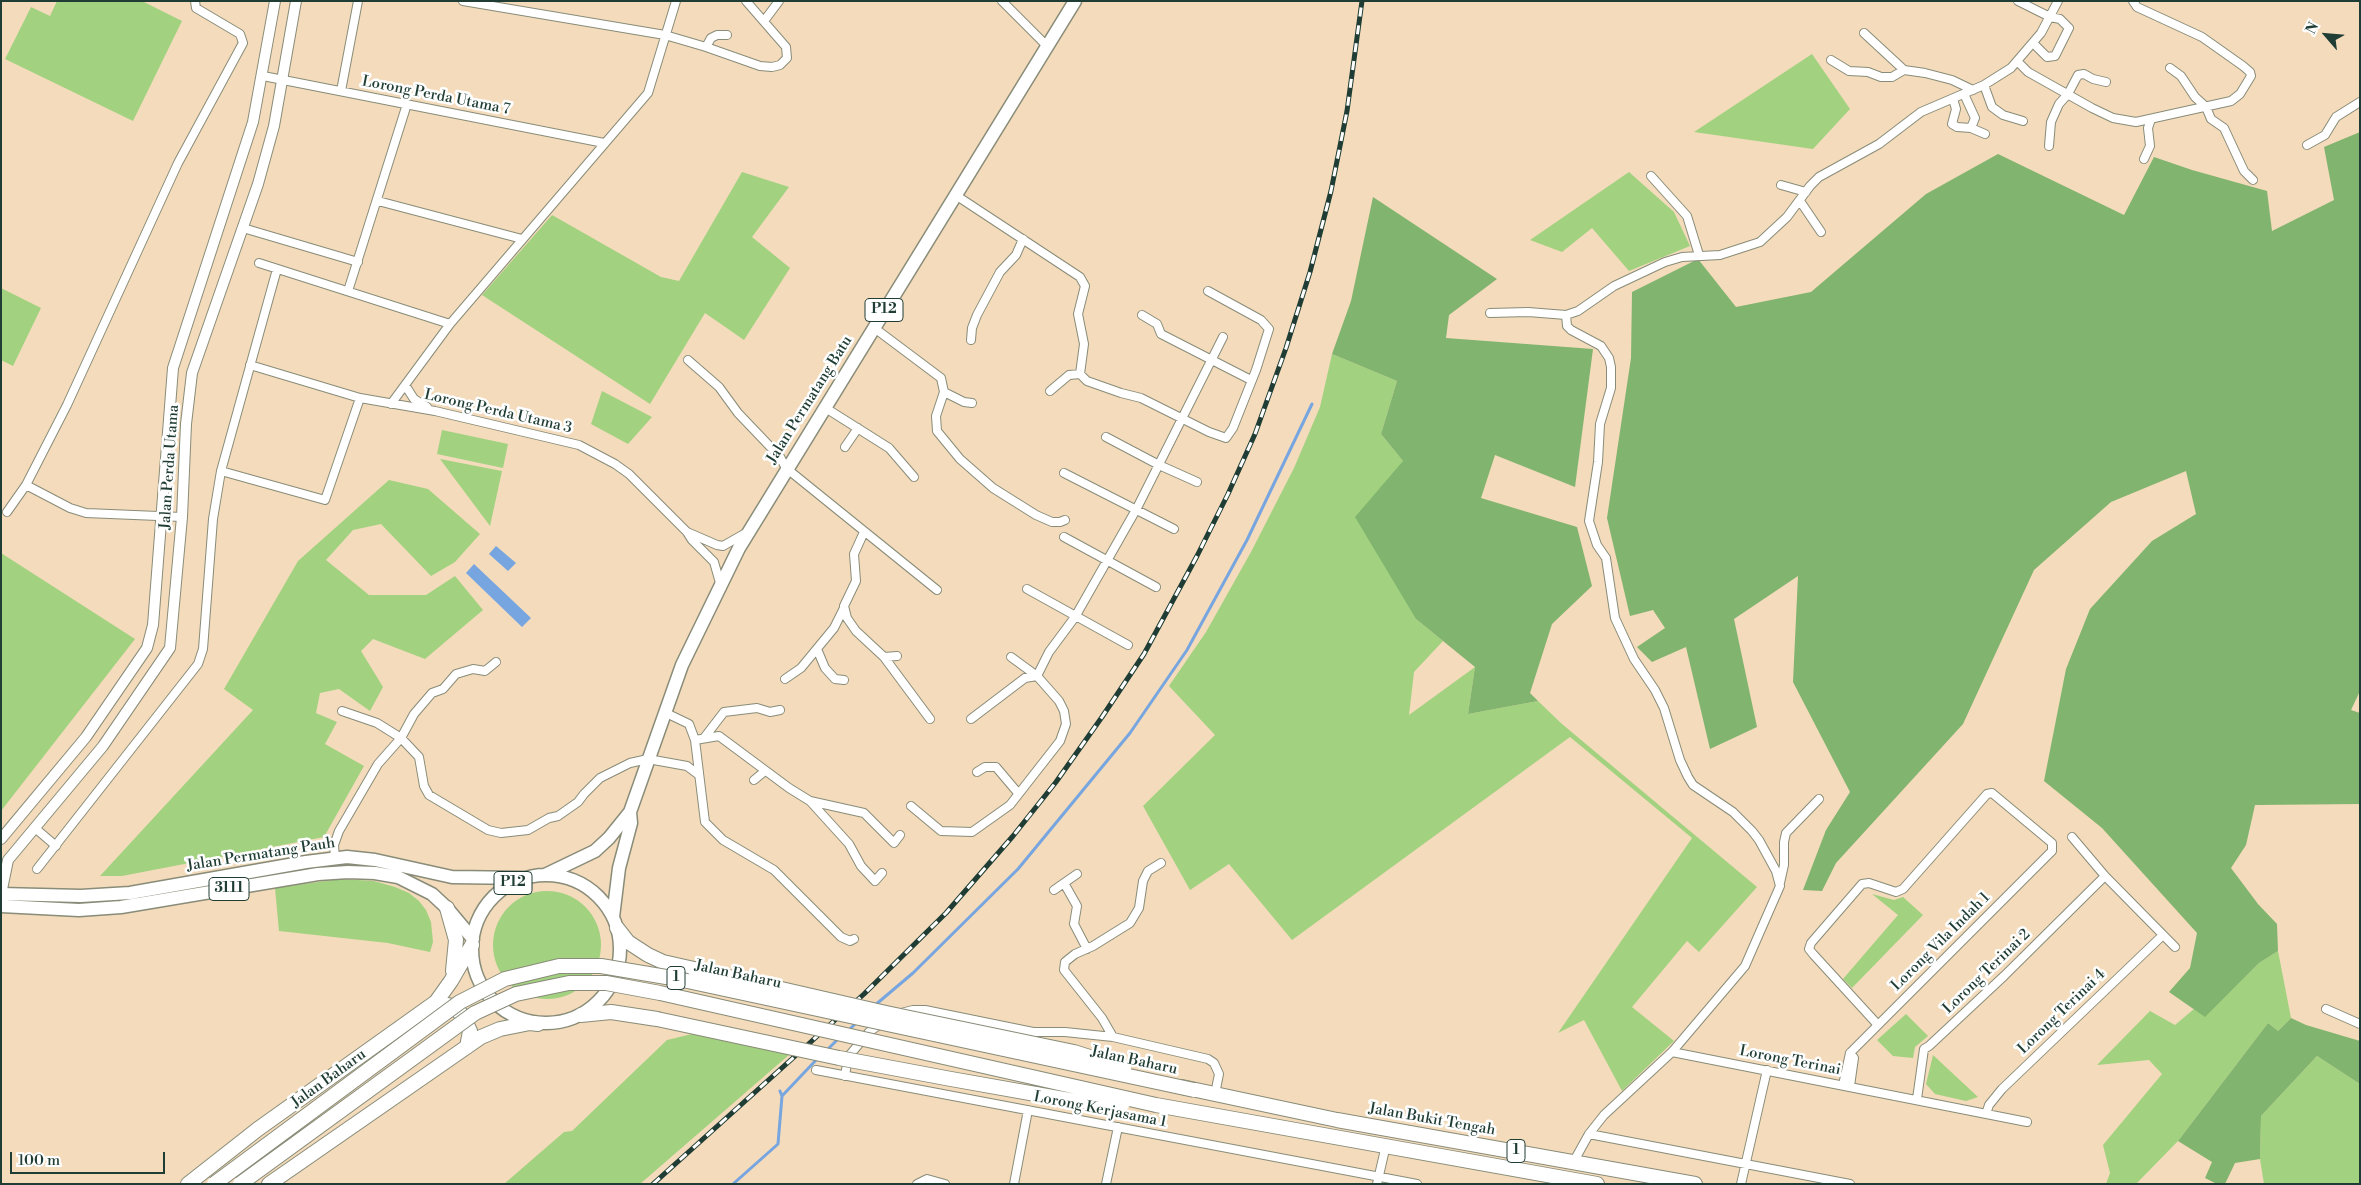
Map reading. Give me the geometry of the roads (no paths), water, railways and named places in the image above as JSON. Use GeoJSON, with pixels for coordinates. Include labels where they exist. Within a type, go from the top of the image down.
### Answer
{"type":"FeatureCollection","features":[{"type":"Feature","properties":{"kind":"highway"},"geometry":{"type":"LineString","coordinates":[[447,908],[453,924],[456,948],[453,973],[447,988]]}},
{"type":"Feature","properties":{"kind":"highway"},"geometry":{"type":"LineString","coordinates":[[615,922],[628,942],[663,962],[886,1013],[1074,1052],[1194,1090]]}},
{"type":"Feature","properties":{"kind":"highway"},"geometry":{"type":"LineString","coordinates":[[188,1184],[258,1129],[436,1002],[447,988],[472,942]]}},
{"type":"Feature","properties":{"kind":"highway","name":"Jalan Baharu"},"geometry":{"type":"LineString","coordinates":[[214,1184],[460,1002],[504,979],[560,966],[601,966],[687,980],[1194,1090]]}},
{"type":"Feature","properties":{"kind":"highway","name":"1"},"geometry":{"type":"LineString","coordinates":[[240,1184],[475,1013],[516,994],[569,983],[606,983],[660,993],[1156,1105],[1597,1184]]}},
{"type":"Feature","properties":{"kind":"highway"},"geometry":{"type":"LineString","coordinates":[[436,1002],[453,1006],[463,1016],[470,1031],[467,1046]]}},
{"type":"Feature","properties":{"kind":"highway"},"geometry":{"type":"LineString","coordinates":[[581,1015],[611,1012],[657,1019],[839,1058],[1074,1101],[1156,1105]]}},
{"type":"Feature","properties":{"kind":"highway"},"geometry":{"type":"LineString","coordinates":[[269,1184],[467,1046],[500,1029],[530,1023],[538,1024]]}},
{"type":"Feature","properties":{"kind":"highway","name":"Jalan Bukit Tengah"},"geometry":{"type":"LineString","coordinates":[[1194,1090],[1337,1120],[1695,1184]]}},
{"type":"Feature","properties":{"kind":"main road","name":"Jalan Permatang Batu"},"geometry":{"type":"LineString","coordinates":[[545,875],[595,851],[609,838],[630,812],[664,712],[688,651],[720,583],[748,531],[957,196],[1075,1]]}},
{"type":"Feature","properties":{"kind":"main road","name":"Jalan Permatang Batu"},"geometry":{"type":"LineString","coordinates":[[615,922],[619,868],[631,823],[630,812]]}},
{"type":"Feature","properties":{"kind":"main road","name":"Jalan Permatang Pauh"},"geometry":{"type":"LineString","coordinates":[[1,894],[81,896],[130,892],[335,858],[376,860],[452,877],[525,878]]}},
{"type":"Feature","properties":{"kind":"main road","name":"Jalan Permatang Pauh"},"geometry":{"type":"LineString","coordinates":[[1,906],[79,910],[121,907],[288,878],[348,872],[375,873],[398,877],[425,889],[447,908],[472,942]]}},
{"type":"Feature","properties":{"kind":"main road","name":"P12"},"geometry":{"type":"LineString","coordinates":[[545,875],[564,877],[589,888],[603,901],[615,922],[620,946],[616,974],[602,998],[581,1015],[556,1023],[538,1024],[509,1014],[486,993],[476,975],[472,942],[478,921],[487,905],[508,886],[525,878],[545,875]]}},
{"type":"Feature","properties":{"kind":"street"},"geometry":{"type":"LineString","coordinates":[[7,512],[26,485],[108,317],[178,163],[243,43],[240,34],[196,8],[195,1]]}},
{"type":"Feature","properties":{"kind":"street","name":"Jalan Perda Utama"},"geometry":{"type":"LineString","coordinates":[[1,839],[86,737],[148,648],[153,625],[173,368],[253,122],[263,76],[275,1]]}},
{"type":"Feature","properties":{"kind":"street","name":"Jalan Perda Utama"},"geometry":{"type":"LineString","coordinates":[[1,894],[8,860],[103,746],[170,648],[182,517],[186,424],[192,373],[243,228],[274,126],[296,1]]}},
{"type":"Feature","properties":{"kind":"street"},"geometry":{"type":"LineString","coordinates":[[341,91],[358,1]]}},
{"type":"Feature","properties":{"kind":"street"},"geometry":{"type":"LineString","coordinates":[[463,1],[499,4],[665,35],[760,66],[772,67],[780,65],[787,58],[786,47],[746,1]]}},
{"type":"Feature","properties":{"kind":"street"},"geometry":{"type":"LineString","coordinates":[[391,404],[450,324],[648,92],[676,1]]}},
{"type":"Feature","properties":{"kind":"street"},"geometry":{"type":"LineString","coordinates":[[764,21],[779,1]]}},
{"type":"Feature","properties":{"kind":"street"},"geometry":{"type":"LineString","coordinates":[[1002,1],[1048,47]]}},
{"type":"Feature","properties":{"kind":"street"},"geometry":{"type":"LineString","coordinates":[[2018,1],[2050,17],[2060,19],[2069,28],[2055,56],[2047,57],[2033,43]]}},
{"type":"Feature","properties":{"kind":"street"},"geometry":{"type":"LineString","coordinates":[[1490,313],[1528,312],[1566,315],[1578,311],[1614,286],[1646,270],[1682,257],[1720,255],[1760,242],[1778,228],[1819,177],[1879,144],[1921,112],[1973,90],[2017,62],[2033,43],[2058,1]]}},
{"type":"Feature","properties":{"kind":"street"},"geometry":{"type":"LineString","coordinates":[[2017,62],[2028,72],[2113,118],[2136,122],[2231,101],[2246,86],[2250,72],[2213,43],[2137,7],[2134,1]]}},
{"type":"Feature","properties":{"kind":"street"},"geometry":{"type":"LineString","coordinates":[[1864,33],[1904,70],[1943,77],[1973,90]]}},
{"type":"Feature","properties":{"kind":"street"},"geometry":{"type":"LineString","coordinates":[[706,47],[711,38],[727,34]]}},
{"type":"Feature","properties":{"kind":"street"},"geometry":{"type":"LineString","coordinates":[[1831,60],[1849,71],[1868,72],[1881,77],[1892,77],[1904,70]]}},
{"type":"Feature","properties":{"kind":"street"},"geometry":{"type":"LineString","coordinates":[[2170,68],[2181,76],[2195,97],[2206,107],[2211,118],[2224,128],[2244,172],[2252,180]]}},
{"type":"Feature","properties":{"kind":"street"},"geometry":{"type":"LineString","coordinates":[[2048,146],[2051,122],[2059,104],[2068,94],[2078,75],[2084,74],[2093,79],[2106,82]]}},
{"type":"Feature","properties":{"kind":"street","name":"Lorong Perda Utama 7"},"geometry":{"type":"LineString","coordinates":[[263,76],[604,143]]}},
{"type":"Feature","properties":{"kind":"street"},"geometry":{"type":"LineString","coordinates":[[1984,84],[1992,108],[2003,115],[2023,121]]}},
{"type":"Feature","properties":{"kind":"street"},"geometry":{"type":"LineString","coordinates":[[1964,94],[1975,118],[1971,128]]}},
{"type":"Feature","properties":{"kind":"street"},"geometry":{"type":"LineString","coordinates":[[1953,100],[1956,109],[1952,124],[1958,127],[1971,128],[1985,134]]}},
{"type":"Feature","properties":{"kind":"street"},"geometry":{"type":"LineString","coordinates":[[2307,145],[2325,135],[2336,117],[2360,102]]}},
{"type":"Feature","properties":{"kind":"street"},"geometry":{"type":"LineString","coordinates":[[348,291],[378,201],[407,104]]}},
{"type":"Feature","properties":{"kind":"street"},"geometry":{"type":"LineString","coordinates":[[2144,158],[2150,146],[2148,128],[2151,119]]}},
{"type":"Feature","properties":{"kind":"street"},"geometry":{"type":"LineString","coordinates":[[1651,176],[1687,216],[1699,255]]}},
{"type":"Feature","properties":{"kind":"street"},"geometry":{"type":"LineString","coordinates":[[1780,185],[1806,192]]}},
{"type":"Feature","properties":{"kind":"street"},"geometry":{"type":"LineString","coordinates":[[957,196],[1080,276],[1085,286],[1078,314],[1084,344],[1080,374]]}},
{"type":"Feature","properties":{"kind":"street"},"geometry":{"type":"LineString","coordinates":[[378,201],[522,240]]}},
{"type":"Feature","properties":{"kind":"street"},"geometry":{"type":"LineString","coordinates":[[1800,202],[1821,232]]}},
{"type":"Feature","properties":{"kind":"street"},"geometry":{"type":"LineString","coordinates":[[243,228],[358,262]]}},
{"type":"Feature","properties":{"kind":"street"},"geometry":{"type":"LineString","coordinates":[[971,340],[972,328],[977,315],[1000,272],[1016,255],[1023,239]]}},
{"type":"Feature","properties":{"kind":"street"},"geometry":{"type":"LineString","coordinates":[[260,263],[450,324]]}},
{"type":"Feature","properties":{"kind":"street"},"geometry":{"type":"LineString","coordinates":[[37,869],[198,664],[203,650],[214,519],[221,470],[277,269]]}},
{"type":"Feature","properties":{"kind":"street"},"geometry":{"type":"LineString","coordinates":[[1050,392],[1069,374],[1080,374],[1087,381],[1121,394],[1141,398],[1209,432],[1226,438],[1233,428],[1269,329],[1261,320],[1208,291]]}},
{"type":"Feature","properties":{"kind":"street"},"geometry":{"type":"LineString","coordinates":[[1142,314],[1157,324],[1161,334],[1251,380]]}},
{"type":"Feature","properties":{"kind":"street"},"geometry":{"type":"LineString","coordinates":[[1566,315],[1567,326],[1601,346],[1609,358],[1611,367],[1611,388],[1600,424],[1598,462],[1589,521],[1597,545],[1606,558],[1615,618],[1634,659],[1655,690],[1664,708],[1680,760],[1688,777],[1693,785],[1733,812],[1752,831],[1759,840],[1780,883]]}},
{"type":"Feature","properties":{"kind":"street"},"geometry":{"type":"LineString","coordinates":[[874,327],[941,378],[944,392],[936,416],[936,431],[960,459],[993,488],[1036,515],[1052,522],[1065,520]]}},
{"type":"Feature","properties":{"kind":"street"},"geometry":{"type":"LineString","coordinates":[[1037,676],[1049,652],[1075,617],[1137,508],[1223,337]]}},
{"type":"Feature","properties":{"kind":"street"},"geometry":{"type":"LineString","coordinates":[[688,360],[719,387],[738,413],[780,456],[786,468],[937,590]]}},
{"type":"Feature","properties":{"kind":"street","name":"Lorong Perda Utama 3"},"geometry":{"type":"LineString","coordinates":[[250,366],[360,398],[435,411],[579,445],[623,469],[687,532],[692,540],[714,562],[720,583]]}},
{"type":"Feature","properties":{"kind":"street"},"geometry":{"type":"LineString","coordinates":[[405,385],[414,400],[435,411]]}},
{"type":"Feature","properties":{"kind":"street"},"geometry":{"type":"LineString","coordinates":[[944,392],[964,402],[972,403]]}},
{"type":"Feature","properties":{"kind":"street"},"geometry":{"type":"LineString","coordinates":[[221,470],[325,500],[360,398]]}},
{"type":"Feature","properties":{"kind":"street"},"geometry":{"type":"LineString","coordinates":[[824,407],[889,448],[914,477]]}},
{"type":"Feature","properties":{"kind":"street"},"geometry":{"type":"LineString","coordinates":[[845,447],[858,428]]}},
{"type":"Feature","properties":{"kind":"street"},"geometry":{"type":"LineString","coordinates":[[1106,436],[1159,465],[1197,482]]}},
{"type":"Feature","properties":{"kind":"street"},"geometry":{"type":"LineString","coordinates":[[1064,473],[1137,508],[1174,529]]}},
{"type":"Feature","properties":{"kind":"street"},"geometry":{"type":"LineString","coordinates":[[26,485],[70,508],[86,513],[182,517]]}},
{"type":"Feature","properties":{"kind":"street","name":"Lorong Perda Utama 3"},"geometry":{"type":"LineString","coordinates":[[687,532],[723,546],[748,531]]}},
{"type":"Feature","properties":{"kind":"street"},"geometry":{"type":"LineString","coordinates":[[785,679],[801,668],[839,622],[844,606],[856,581],[854,554],[864,532]]}},
{"type":"Feature","properties":{"kind":"street"},"geometry":{"type":"LineString","coordinates":[[1064,537],[1156,587]]}},
{"type":"Feature","properties":{"kind":"street"},"geometry":{"type":"LineString","coordinates":[[1027,589],[1128,645]]}},
{"type":"Feature","properties":{"kind":"street"},"geometry":{"type":"LineString","coordinates":[[844,606],[847,618],[856,631],[884,657],[930,719]]}},
{"type":"Feature","properties":{"kind":"street"},"geometry":{"type":"LineString","coordinates":[[817,649],[825,668],[835,679],[844,680]]}},
{"type":"Feature","properties":{"kind":"street"},"geometry":{"type":"LineString","coordinates":[[884,657],[897,656]]}},
{"type":"Feature","properties":{"kind":"street"},"geometry":{"type":"LineString","coordinates":[[911,806],[941,831],[972,832],[1010,805],[1060,741],[1066,724],[1064,710],[1059,700],[1037,676],[1011,657]]}},
{"type":"Feature","properties":{"kind":"street"},"geometry":{"type":"LineString","coordinates":[[335,858],[334,845],[339,831],[378,764],[401,738],[414,714],[432,693],[443,689],[456,674],[473,669],[485,671],[496,662]]}},
{"type":"Feature","properties":{"kind":"street"},"geometry":{"type":"LineString","coordinates":[[971,719],[1025,678],[1037,676]]}},
{"type":"Feature","properties":{"kind":"street"},"geometry":{"type":"LineString","coordinates":[[704,738],[724,712],[757,708],[770,712],[780,710]]}},
{"type":"Feature","properties":{"kind":"street"},"geometry":{"type":"LineString","coordinates":[[342,711],[376,723],[401,738],[416,751],[419,757],[424,786],[429,795],[488,830],[501,833],[528,830],[549,818],[558,816],[578,802],[600,778],[630,763],[648,759],[687,766],[699,775]]}},
{"type":"Feature","properties":{"kind":"street"},"geometry":{"type":"LineString","coordinates":[[664,712],[689,724],[696,740],[705,822],[723,840],[774,870],[841,937],[850,941],[854,939]]}},
{"type":"Feature","properties":{"kind":"street"},"geometry":{"type":"LineString","coordinates":[[696,740],[719,736],[810,801],[849,844],[861,866],[875,881],[882,873]]}},
{"type":"Feature","properties":{"kind":"street"},"geometry":{"type":"LineString","coordinates":[[977,772],[985,767],[996,767],[1018,793]]}},
{"type":"Feature","properties":{"kind":"street"},"geometry":{"type":"LineString","coordinates":[[754,780],[766,771]]}},
{"type":"Feature","properties":{"kind":"street","name":"Lorong Vila Indah 1"},"geometry":{"type":"LineString","coordinates":[[1846,1086],[1850,1052],[1878,1025],[2052,851],[2052,843],[1992,793],[1987,794],[1903,889],[1896,892],[1869,883],[1862,884],[1811,943],[1809,949],[1878,1025]]}},
{"type":"Feature","properties":{"kind":"street"},"geometry":{"type":"LineString","coordinates":[[1574,1161],[1589,1134],[1604,1114],[1672,1052],[1733,981],[1748,960],[1761,926],[1777,898],[1784,865],[1786,833],[1819,800]]}},
{"type":"Feature","properties":{"kind":"street"},"geometry":{"type":"LineString","coordinates":[[810,801],[864,813],[894,843],[900,835]]}},
{"type":"Feature","properties":{"kind":"street"},"geometry":{"type":"LineString","coordinates":[[35,828],[56,846]]}},
{"type":"Feature","properties":{"kind":"street"},"geometry":{"type":"LineString","coordinates":[[2072,837],[2105,876],[2175,947]]}},
{"type":"Feature","properties":{"kind":"street"},"geometry":{"type":"LineString","coordinates":[[1113,1037],[1102,1018],[1064,970],[1065,962],[1130,923],[1139,908],[1143,881],[1148,871],[1161,863]]}},
{"type":"Feature","properties":{"kind":"street"},"geometry":{"type":"LineString","coordinates":[[1054,890],[1077,874]]}},
{"type":"Feature","properties":{"kind":"street","name":"Lorong Terinai 2"},"geometry":{"type":"LineString","coordinates":[[1917,1099],[1924,1049],[1997,982],[2105,876]]}},
{"type":"Feature","properties":{"kind":"street"},"geometry":{"type":"LineString","coordinates":[[1064,883],[1077,906],[1074,924],[1087,949]]}},
{"type":"Feature","properties":{"kind":"street","name":"Lorong Terinai 4"},"geometry":{"type":"LineString","coordinates":[[1986,1114],[1989,1105],[2002,1089],[2163,935]]}},
{"type":"Feature","properties":{"kind":"street"},"geometry":{"type":"LineString","coordinates":[[2326,1009],[2360,1024]]}},
{"type":"Feature","properties":{"kind":"street"},"geometry":{"type":"LineString","coordinates":[[845,1076],[848,1057],[869,1032],[899,1014],[913,1010],[925,1010],[1033,1032],[1064,1032],[1113,1037],[1208,1059],[1214,1063],[1219,1074],[1214,1094]]}},
{"type":"Feature","properties":{"kind":"street","name":"Lorong Terinai"},"geometry":{"type":"LineString","coordinates":[[1672,1052],[2027,1122]]}},
{"type":"Feature","properties":{"kind":"street","name":"Lorong Kerjasama 1"},"geometry":{"type":"LineString","coordinates":[[816,1070],[1028,1110],[1377,1180],[1417,1184]]}},
{"type":"Feature","properties":{"kind":"street"},"geometry":{"type":"LineString","coordinates":[[1742,1184],[1767,1070]]}},
{"type":"Feature","properties":{"kind":"street"},"geometry":{"type":"LineString","coordinates":[[1014,1184],[1028,1110]]}},
{"type":"Feature","properties":{"kind":"street"},"geometry":{"type":"LineString","coordinates":[[1106,1184],[1118,1128]]}},
{"type":"Feature","properties":{"kind":"street"},"geometry":{"type":"LineString","coordinates":[[1589,1134],[1850,1184]]}},
{"type":"Feature","properties":{"kind":"street"},"geometry":{"type":"LineString","coordinates":[[1377,1180],[1386,1145]]}},
{"type":"Feature","properties":{"kind":"street"},"geometry":{"type":"LineString","coordinates":[[918,1184],[927,1179],[945,1184]]}},
{"type":"Feature","properties":{"kind":"water"},"geometry":{"type":"Polygon","coordinates":[[[496,546],[516,563],[508,571],[489,554],[496,546]]]}},
{"type":"Feature","properties":{"kind":"water"},"geometry":{"type":"Polygon","coordinates":[[[474,564],[531,618],[522,627],[466,573],[474,564]]]}},
{"type":"Feature","properties":{"kind":"waterway"},"geometry":{"type":"LineString","coordinates":[[874,1006],[913,973],[1018,869],[1130,733],[1187,650],[1247,540],[1312,404]]}},
{"type":"Feature","properties":{"kind":"waterway"},"geometry":{"type":"LineString","coordinates":[[847,1032],[857,1022]]}},
{"type":"Feature","properties":{"kind":"waterway"},"geometry":{"type":"LineString","coordinates":[[827,1050],[840,1037]]}},
{"type":"Feature","properties":{"kind":"waterway"},"geometry":{"type":"LineString","coordinates":[[782,1096],[818,1058]]}},
{"type":"Feature","properties":{"kind":"waterway"},"geometry":{"type":"LineString","coordinates":[[733,1184],[778,1144],[782,1096],[780,1091]]}},
{"type":"Feature","properties":{"kind":"railway"},"geometry":{"type":"LineString","coordinates":[[653,1184],[864,994],[946,913],[1013,836],[1056,782],[1144,654],[1228,494],[1255,434],[1286,348],[1310,272],[1331,191],[1347,111],[1362,1]]}}]}
